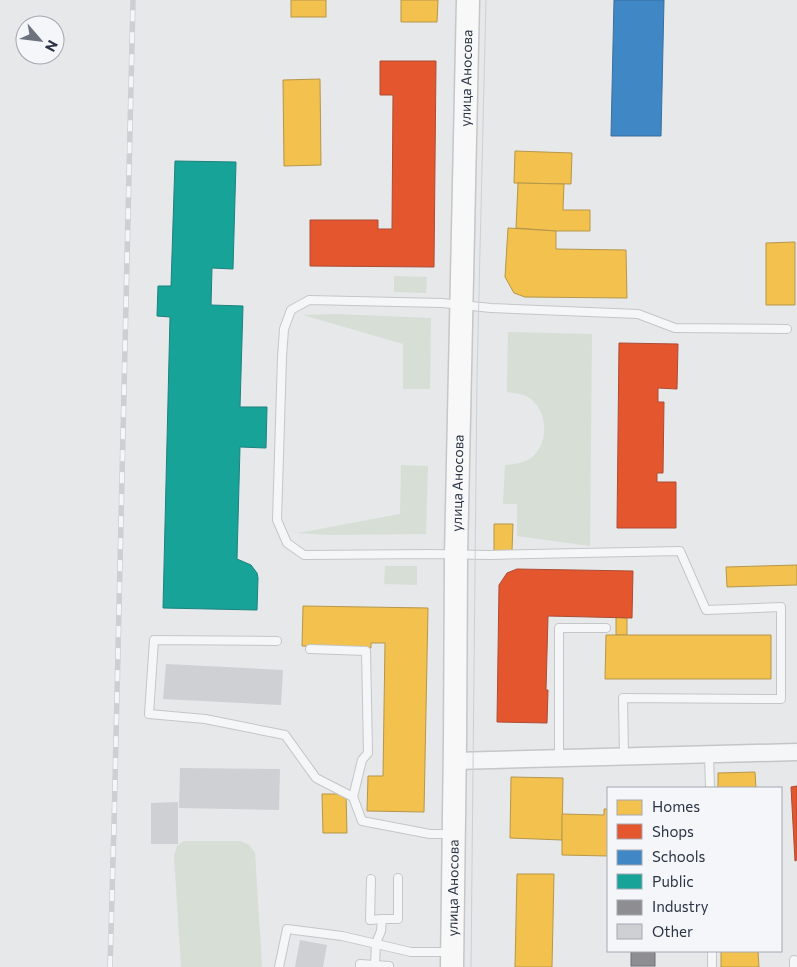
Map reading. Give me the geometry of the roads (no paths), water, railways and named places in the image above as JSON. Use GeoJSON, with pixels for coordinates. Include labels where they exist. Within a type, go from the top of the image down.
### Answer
{"type":"FeatureCollection","features":[{"type":"Feature","properties":{"kind":"main road","name":"улица Аносова"},"geometry":{"type":"LineString","coordinates":[[452,960],[460,305],[468,0]]}},
{"type":"Feature","properties":{"kind":"street"},"geometry":{"type":"LineString","coordinates":[[455,761],[797,752]]}},
{"type":"Feature","properties":{"kind":"lane"},"geometry":{"type":"LineString","coordinates":[[624,756],[623,698],[781,699],[781,607],[706,610],[680,551],[489,555],[304,555],[287,543],[277,520],[282,357],[284,330],[291,310],[309,300],[460,305],[638,314],[675,328],[787,328]]}},
{"type":"Feature","properties":{"kind":"lane"},"geometry":{"type":"LineString","coordinates":[[559,758],[559,628],[606,628]]}},
{"type":"Feature","properties":{"kind":"lane"},"geometry":{"type":"LineString","coordinates":[[277,641],[154,640],[150,714],[205,719],[285,735],[316,778],[353,797]]}},
{"type":"Feature","properties":{"kind":"lane"},"geometry":{"type":"LineString","coordinates":[[310,649],[366,651],[368,753],[362,760],[353,797],[362,822],[430,834],[454,834]]}},
{"type":"Feature","properties":{"kind":"lane"},"geometry":{"type":"LineString","coordinates":[[709,754],[710,787]]}},
{"type":"Feature","properties":{"kind":"lane"},"geometry":{"type":"LineString","coordinates":[[371,879],[370,920],[382,920],[398,919],[398,878]]}},
{"type":"Feature","properties":{"kind":"lane"},"geometry":{"type":"LineString","coordinates":[[376,965],[376,943],[381,932],[382,920]]}},
{"type":"Feature","properties":{"kind":"lane"},"geometry":{"type":"LineString","coordinates":[[278,967],[287,929],[342,936],[452,960]]}},
{"type":"Feature","properties":{"kind":"lane"},"geometry":{"type":"LineString","coordinates":[[712,952],[712,967]]}},
{"type":"Feature","properties":{"kind":"lane"},"geometry":{"type":"LineString","coordinates":[[360,967],[360,964],[389,967]]}},
{"type":"Feature","properties":{"kind":"tram line"},"geometry":{"type":"LineString","coordinates":[[471,967],[477,376],[486,0]]}},
{"type":"Feature","properties":{"kind":"railway"},"geometry":{"type":"LineString","coordinates":[[110,967],[133,0]]}}]}
